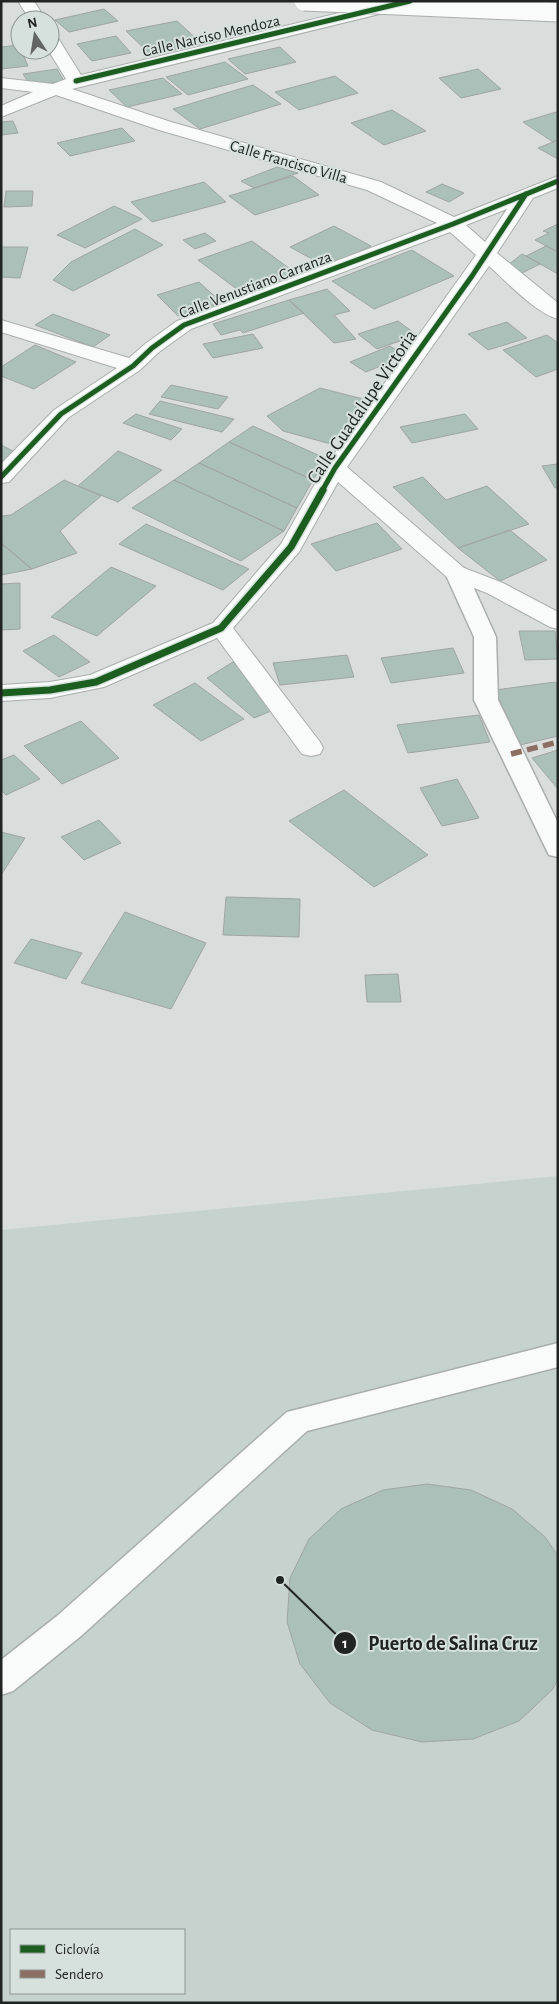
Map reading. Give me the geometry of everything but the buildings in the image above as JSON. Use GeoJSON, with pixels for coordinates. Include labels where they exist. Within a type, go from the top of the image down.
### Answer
{"type":"FeatureCollection","features":[{"type":"Feature","properties":{"kind":"street"},"geometry":{"type":"LineString","coordinates":[[304,1],[558,12]]}},
{"type":"Feature","properties":{"kind":"street","name":"Calle Narciso Mendoza"},"geometry":{"type":"LineString","coordinates":[[76,81],[410,1]]}},
{"type":"Feature","properties":{"kind":"street"},"geometry":{"type":"LineString","coordinates":[[1,112],[76,81],[60,55]]}},
{"type":"Feature","properties":{"kind":"street","name":"Calle Francisco Villa"},"geometry":{"type":"LineString","coordinates":[[1,83],[57,90],[165,126],[328,171],[374,186],[453,224],[486,255],[558,313]]}},
{"type":"Feature","properties":{"kind":"street","name":"Calle Venustiano Carranza"},"geometry":{"type":"LineString","coordinates":[[1,477],[61,414],[133,366],[152,348],[184,325],[453,224],[558,181]]}},
{"type":"Feature","properties":{"kind":"street","name":"Calle Guadalupe Victoria"},"geometry":{"type":"LineString","coordinates":[[1,694],[50,690],[96,682],[221,628],[291,547],[334,468],[486,255],[526,194]]}},
{"type":"Feature","properties":{"kind":"street"},"geometry":{"type":"LineString","coordinates":[[1,326],[133,366]]}},
{"type":"Feature","properties":{"kind":"street"},"geometry":{"type":"LineString","coordinates":[[334,468],[456,573],[495,588],[558,622]]}},
{"type":"Feature","properties":{"kind":"street"},"geometry":{"type":"LineString","coordinates":[[221,628],[311,748]]}},
{"type":"Feature","properties":{"kind":"lane"},"geometry":{"type":"LineString","coordinates":[[456,573],[485,637],[486,700],[558,849]]}},
{"type":"Feature","properties":{"kind":"lane"},"geometry":{"type":"LineString","coordinates":[[1,1680],[69,1626],[298,1421],[558,1356]]}},
{"type":"Feature","properties":{"kind":"shaded area"},"geometry":{"type":"Polygon","coordinates":[[[558,1176],[558,2003],[1,2003],[1,1230],[558,1176]]]}},
{"type":"Feature","properties":{"kind":"marked path"},"geometry":{"type":"LineString","coordinates":[[511,754],[558,742]]}},
{"type":"Feature","properties":{"kind":"cycle path"},"geometry":{"type":"LineString","coordinates":[[76,81],[410,1]]}},
{"type":"Feature","properties":{"kind":"cycle path"},"geometry":{"type":"LineString","coordinates":[[1,477],[61,414],[133,366],[152,348],[184,325],[453,224],[558,181]]}},
{"type":"Feature","properties":{"kind":"cycle path"},"geometry":{"type":"LineString","coordinates":[[1,693],[50,690],[96,682],[221,628],[291,547],[335,468],[472,276],[526,194]]}},
{"type":"Feature","properties":{"kind":"place","name":"Puerto de Salina Cruz"},"geometry":{"type":"Point","coordinates":[280,1580]}}]}
